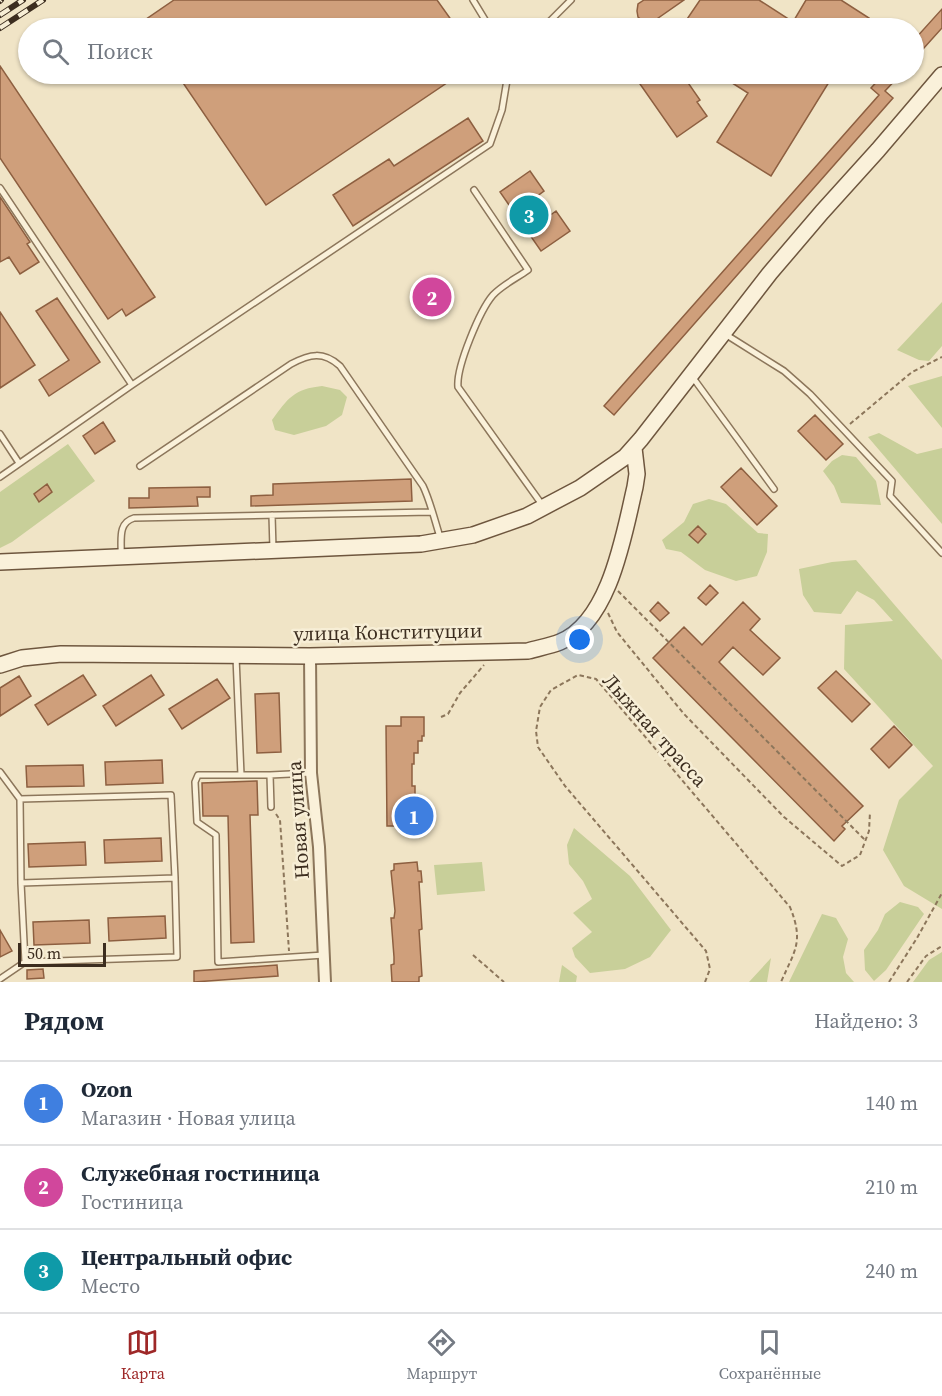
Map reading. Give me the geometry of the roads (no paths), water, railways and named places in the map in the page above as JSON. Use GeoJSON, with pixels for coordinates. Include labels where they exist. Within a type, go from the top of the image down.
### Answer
{"type":"FeatureCollection","features":[{"type":"Feature","properties":{"kind":"street"},"geometry":{"type":"LineString","coordinates":[[0,562],[273,551],[441,541],[473,535],[508,524],[544,508],[600,476],[634,448],[722,332],[822,212],[942,75]]}},
{"type":"Feature","properties":{"kind":"street","name":"улица Конституции"},"geometry":{"type":"LineString","coordinates":[[0,664],[22,658],[61,654],[310,656],[528,651],[561,642],[584,626],[602,599],[609,583],[635,487],[637,474],[634,448]]}},
{"type":"Feature","properties":{"kind":"street","name":"Новая улица"},"geometry":{"type":"LineString","coordinates":[[310,656],[311,773],[320,847],[324,982]]}},
{"type":"Feature","properties":{"kind":"lane"},"geometry":{"type":"LineString","coordinates":[[473,0],[484,18]]}},
{"type":"Feature","properties":{"kind":"lane"},"geometry":{"type":"LineString","coordinates":[[553,18],[572,0]]}},
{"type":"Feature","properties":{"kind":"lane"},"geometry":{"type":"LineString","coordinates":[[0,477],[132,385],[490,144],[502,110],[506,84]]}},
{"type":"Feature","properties":{"kind":"lane"},"geometry":{"type":"LineString","coordinates":[[0,188],[132,385]]}},
{"type":"Feature","properties":{"kind":"lane"},"geometry":{"type":"LineString","coordinates":[[474,190],[528,270],[496,292],[486,303],[460,365],[458,387],[544,508]]}},
{"type":"Feature","properties":{"kind":"lane"},"geometry":{"type":"LineString","coordinates":[[722,332],[784,371],[843,429],[892,481],[890,495],[942,553]]}},
{"type":"Feature","properties":{"kind":"lane"},"geometry":{"type":"LineString","coordinates":[[140,466],[291,364],[315,354],[325,356],[340,366],[423,486],[441,541]]}},
{"type":"Feature","properties":{"kind":"lane"},"geometry":{"type":"LineString","coordinates":[[690,374],[774,489]]}},
{"type":"Feature","properties":{"kind":"lane"},"geometry":{"type":"LineString","coordinates":[[0,434],[19,463]]}},
{"type":"Feature","properties":{"kind":"lane"},"geometry":{"type":"LineString","coordinates":[[121,557],[122,527],[129,519],[134,518],[431,512]]}},
{"type":"Feature","properties":{"kind":"lane"},"geometry":{"type":"LineString","coordinates":[[272,515],[273,551]]}},
{"type":"Feature","properties":{"kind":"lane"},"geometry":{"type":"LineString","coordinates":[[236,654],[241,775]]}},
{"type":"Feature","properties":{"kind":"lane"},"geometry":{"type":"LineString","coordinates":[[0,772],[20,799],[25,962]]}},
{"type":"Feature","properties":{"kind":"lane"},"geometry":{"type":"LineString","coordinates":[[311,773],[198,776],[195,782],[197,822],[216,835],[218,962],[324,956]]}},
{"type":"Feature","properties":{"kind":"lane"},"geometry":{"type":"LineString","coordinates":[[270,775],[271,807]]}},
{"type":"Feature","properties":{"kind":"lane"},"geometry":{"type":"LineString","coordinates":[[0,979],[25,962],[177,957],[171,795],[20,799]]}},
{"type":"Feature","properties":{"kind":"lane"},"geometry":{"type":"LineString","coordinates":[[21,882],[175,878]]}},
{"type":"Feature","properties":{"kind":"railway"},"geometry":{"type":"LineString","coordinates":[[0,15],[23,0]]}},
{"type":"Feature","properties":{"kind":"railway"},"geometry":{"type":"LineString","coordinates":[[0,28],[43,0]]}},
{"type":"Feature","properties":{"kind":"place","name":"Центральный офис"},"geometry":{"type":"Point","coordinates":[529,215]}},
{"type":"Feature","properties":{"kind":"place","name":"Служебная гостиница"},"geometry":{"type":"Point","coordinates":[432,297]}},
{"type":"Feature","properties":{"kind":"place","name":"Ozon"},"geometry":{"type":"Point","coordinates":[414,816]}}]}
